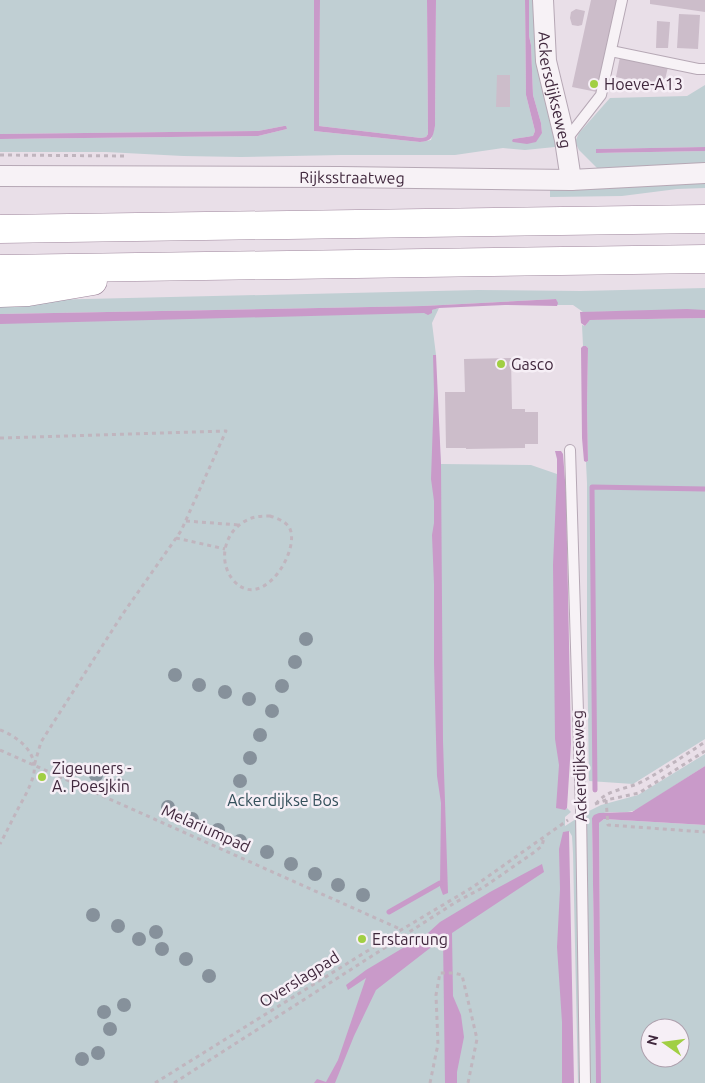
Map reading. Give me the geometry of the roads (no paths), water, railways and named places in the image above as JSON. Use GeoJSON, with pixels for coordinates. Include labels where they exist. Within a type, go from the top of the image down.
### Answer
{"type":"FeatureCollection","features":[{"type":"Feature","properties":{"kind":"highway"},"geometry":{"type":"LineString","coordinates":[[0,229],[705,219]]}},
{"type":"Feature","properties":{"kind":"highway"},"geometry":{"type":"LineString","coordinates":[[0,269],[705,259]]}},
{"type":"Feature","properties":{"kind":"highway"},"geometry":{"type":"LineString","coordinates":[[0,293],[28,292],[175,266]]}},
{"type":"Feature","properties":{"kind":"street","name":"Ackersdijkseweg"},"geometry":{"type":"LineString","coordinates":[[543,0],[546,61],[565,140],[571,180]]}},
{"type":"Feature","properties":{"kind":"street","name":"Rijksstraatweg"},"geometry":{"type":"LineString","coordinates":[[0,176],[571,180],[705,173]]}},
{"type":"Feature","properties":{"kind":"lane"},"geometry":{"type":"LineString","coordinates":[[565,140],[601,95],[622,0]]}},
{"type":"Feature","properties":{"kind":"lane"},"geometry":{"type":"LineString","coordinates":[[611,51],[705,69]]}},
{"type":"Feature","properties":{"kind":"lane","name":"Ackerdijkseweg"},"geometry":{"type":"LineString","coordinates":[[570,450],[581,811],[585,1083]]}},
{"type":"Feature","properties":{"kind":"waterway"},"geometry":{"type":"LineString","coordinates":[[595,790],[592,487],[705,489]]}},
{"type":"Feature","properties":{"kind":"waterway"},"geometry":{"type":"LineString","coordinates":[[389,912],[440,883]]}},
{"type":"Feature","properties":{"kind":"place","name":"Hoeve-A13"},"geometry":{"type":"Point","coordinates":[594,84]}},
{"type":"Feature","properties":{"kind":"place","name":"Gasco"},"geometry":{"type":"Point","coordinates":[501,364]}},
{"type":"Feature","properties":{"kind":"place","name":"Zigeuners - A. Poesjkin"},"geometry":{"type":"Point","coordinates":[42,777]}},
{"type":"Feature","properties":{"kind":"place","name":"Erstarrung"},"geometry":{"type":"Point","coordinates":[362,939]}},
{"type":"Feature","properties":{"kind":"park label","name":"Ackerdijkse Bos"},"geometry":{"type":"Point","coordinates":[283,800]}}]}
